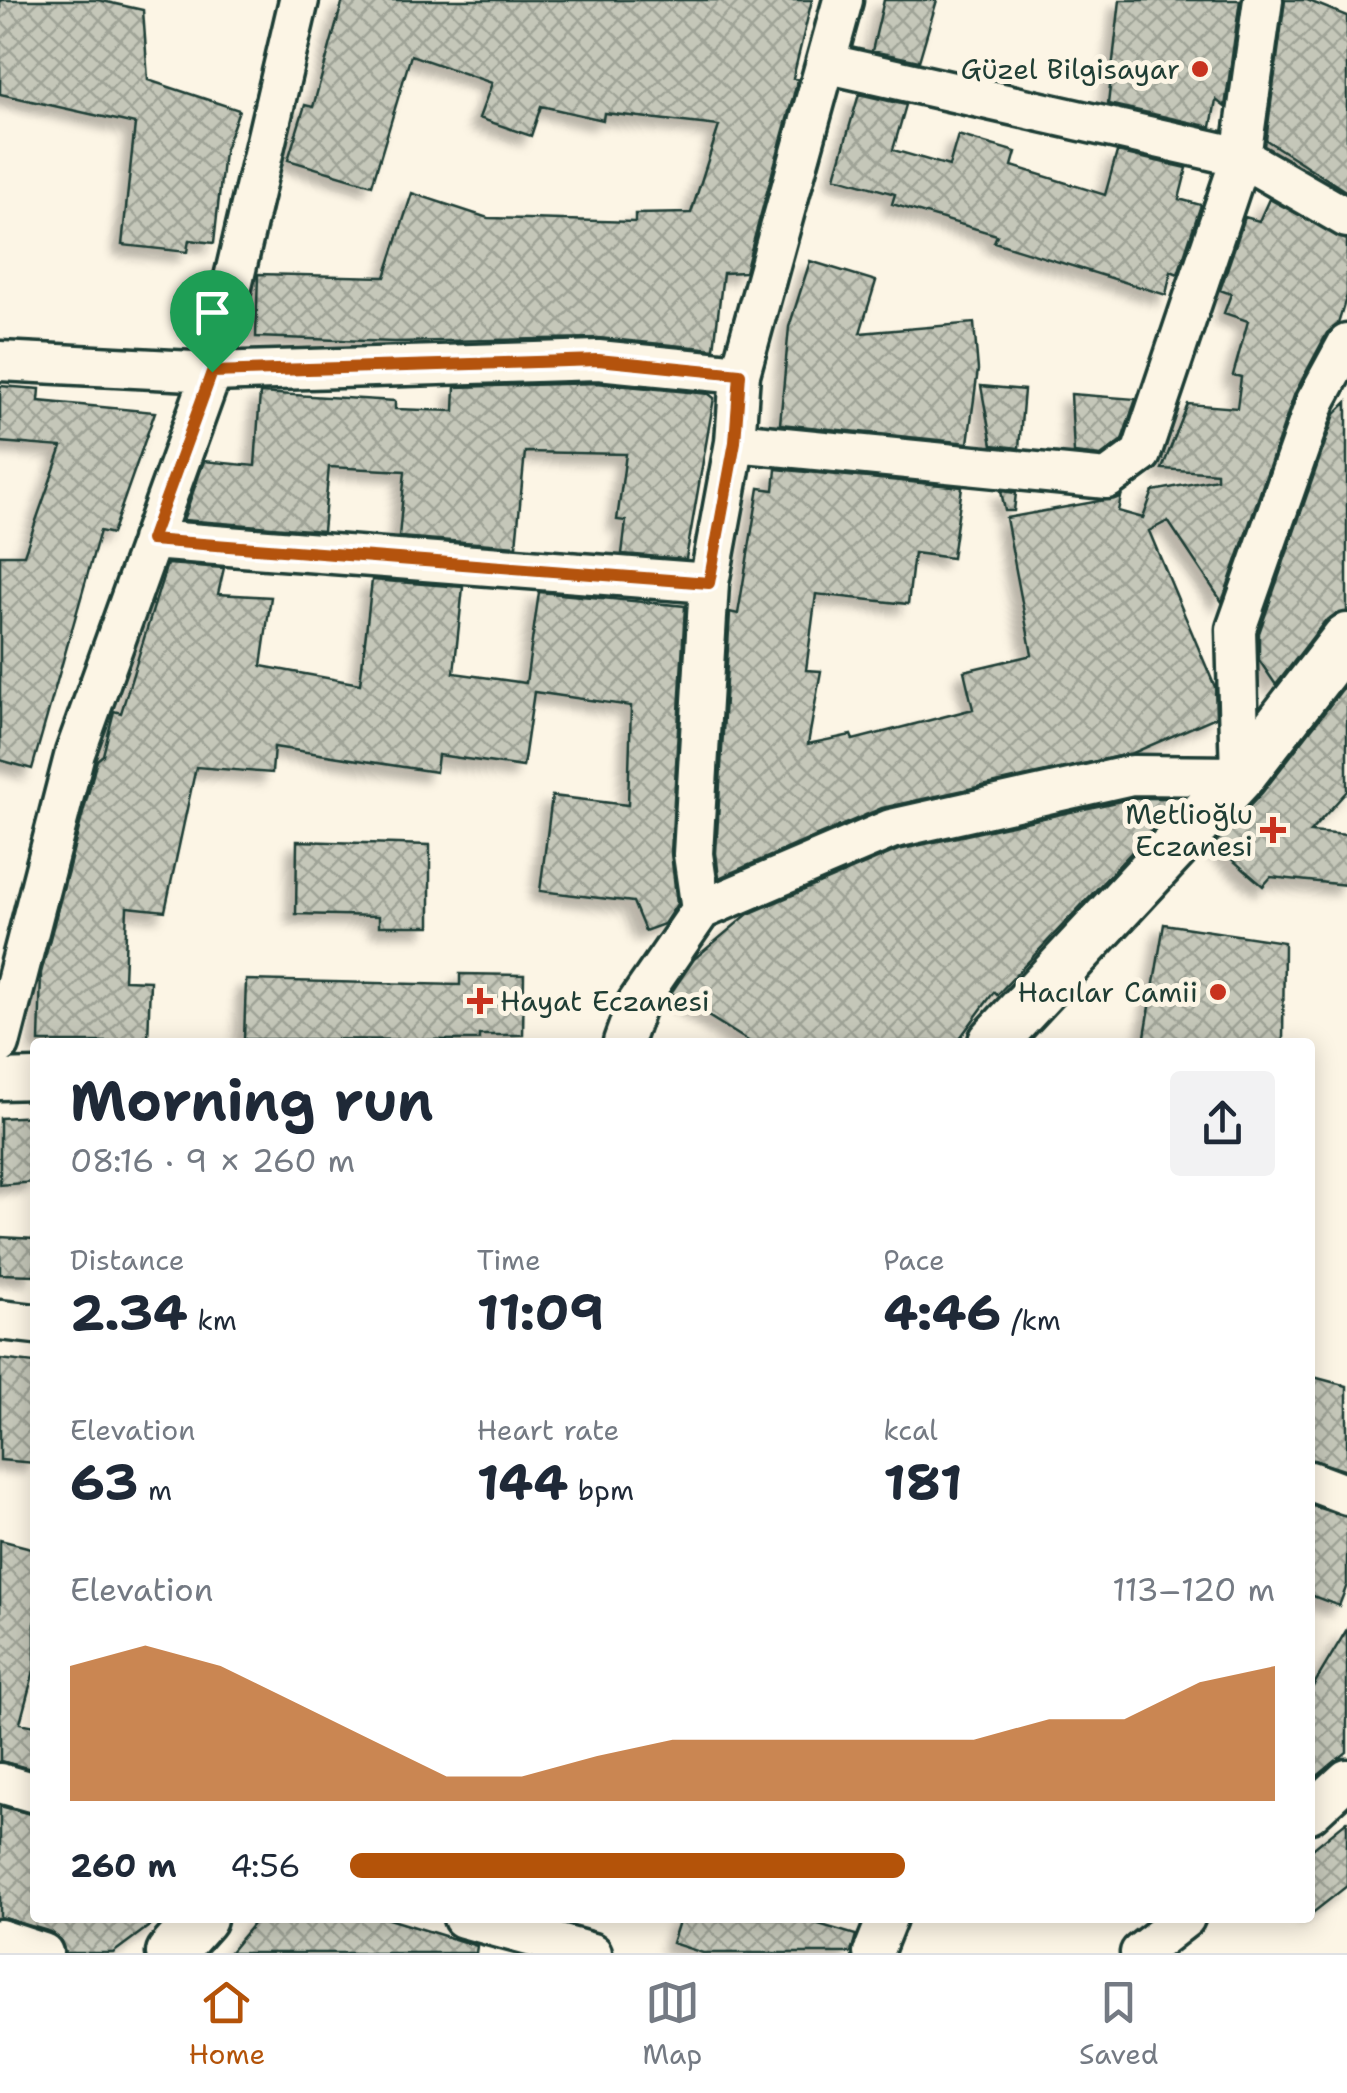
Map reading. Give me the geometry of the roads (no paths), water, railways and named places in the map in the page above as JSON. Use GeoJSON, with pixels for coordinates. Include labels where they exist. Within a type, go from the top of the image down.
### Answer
{"type":"FeatureCollection","features":[{"type":"Feature","properties":{"kind":"main road"},"geometry":{"type":"LineString","coordinates":[[997,1038],[1240,776],[1347,638]]}},
{"type":"Feature","properties":{"kind":"main road"},"geometry":{"type":"LineString","coordinates":[[171,1953],[198,1923]]}},
{"type":"Feature","properties":{"kind":"street"},"geometry":{"type":"LineString","coordinates":[[0,1044],[75,754],[212,372],[299,0]]}},
{"type":"Feature","properties":{"kind":"street"},"geometry":{"type":"LineString","coordinates":[[700,910],[694,854],[709,583],[735,442],[740,374],[844,0]]}},
{"type":"Feature","properties":{"kind":"street"},"geometry":{"type":"LineString","coordinates":[[735,442],[1107,479],[1141,454],[1241,157],[1263,0]]}},
{"type":"Feature","properties":{"kind":"street"},"geometry":{"type":"LineString","coordinates":[[829,64],[1241,157],[1347,218]]}},
{"type":"Feature","properties":{"kind":"street"},"geometry":{"type":"LineString","coordinates":[[625,1038],[637,1003],[700,910],[890,828],[1132,775],[1240,776],[1236,629],[1316,401],[1347,344]]}},
{"type":"Feature","properties":{"kind":"street"},"geometry":{"type":"LineString","coordinates":[[0,362],[212,372],[598,360],[740,374]]}},
{"type":"Feature","properties":{"kind":"street"},"geometry":{"type":"LineString","coordinates":[[151,540],[709,583]]}},
{"type":"Feature","properties":{"kind":"street"},"geometry":{"type":"LineString","coordinates":[[0,1080],[30,1079]]}},
{"type":"Feature","properties":{"kind":"street"},"geometry":{"type":"LineString","coordinates":[[0,1320],[30,1323]]}},
{"type":"Feature","properties":{"kind":"street"},"geometry":{"type":"LineString","coordinates":[[1315,1484],[1347,1494]]}},
{"type":"Feature","properties":{"kind":"street"},"geometry":{"type":"LineString","coordinates":[[1315,1808],[1347,1779]]}},
{"type":"Feature","properties":{"kind":"street"},"geometry":{"type":"LineString","coordinates":[[0,1783],[30,1792]]}},
{"type":"Feature","properties":{"kind":"street"},"geometry":{"type":"LineString","coordinates":[[476,1923],[546,1947],[592,1953]]}},
{"type":"Feature","properties":{"kind":"street"},"geometry":{"type":"LineString","coordinates":[[873,1953],[885,1923]]}},
{"type":"Feature","properties":{"kind":"street"},"geometry":{"type":"LineString","coordinates":[[1140,1953],[1178,1923]]}},
{"type":"Feature","properties":{"kind":"street"},"geometry":{"type":"LineString","coordinates":[[0,1939],[42,1953]]}},
{"type":"Feature","properties":{"kind":"place","name":"Güzel Bilgisayar"},"geometry":{"type":"Point","coordinates":[1200,69]}},
{"type":"Feature","properties":{"kind":"place","name":"Metlioğlu Eczanesi"},"geometry":{"type":"Point","coordinates":[1273,830]}},
{"type":"Feature","properties":{"kind":"place","name":"Hacılar Camii"},"geometry":{"type":"Point","coordinates":[1218,992]}},
{"type":"Feature","properties":{"kind":"place","name":"Hayat Eczanesi"},"geometry":{"type":"Point","coordinates":[480,1001]}}]}
